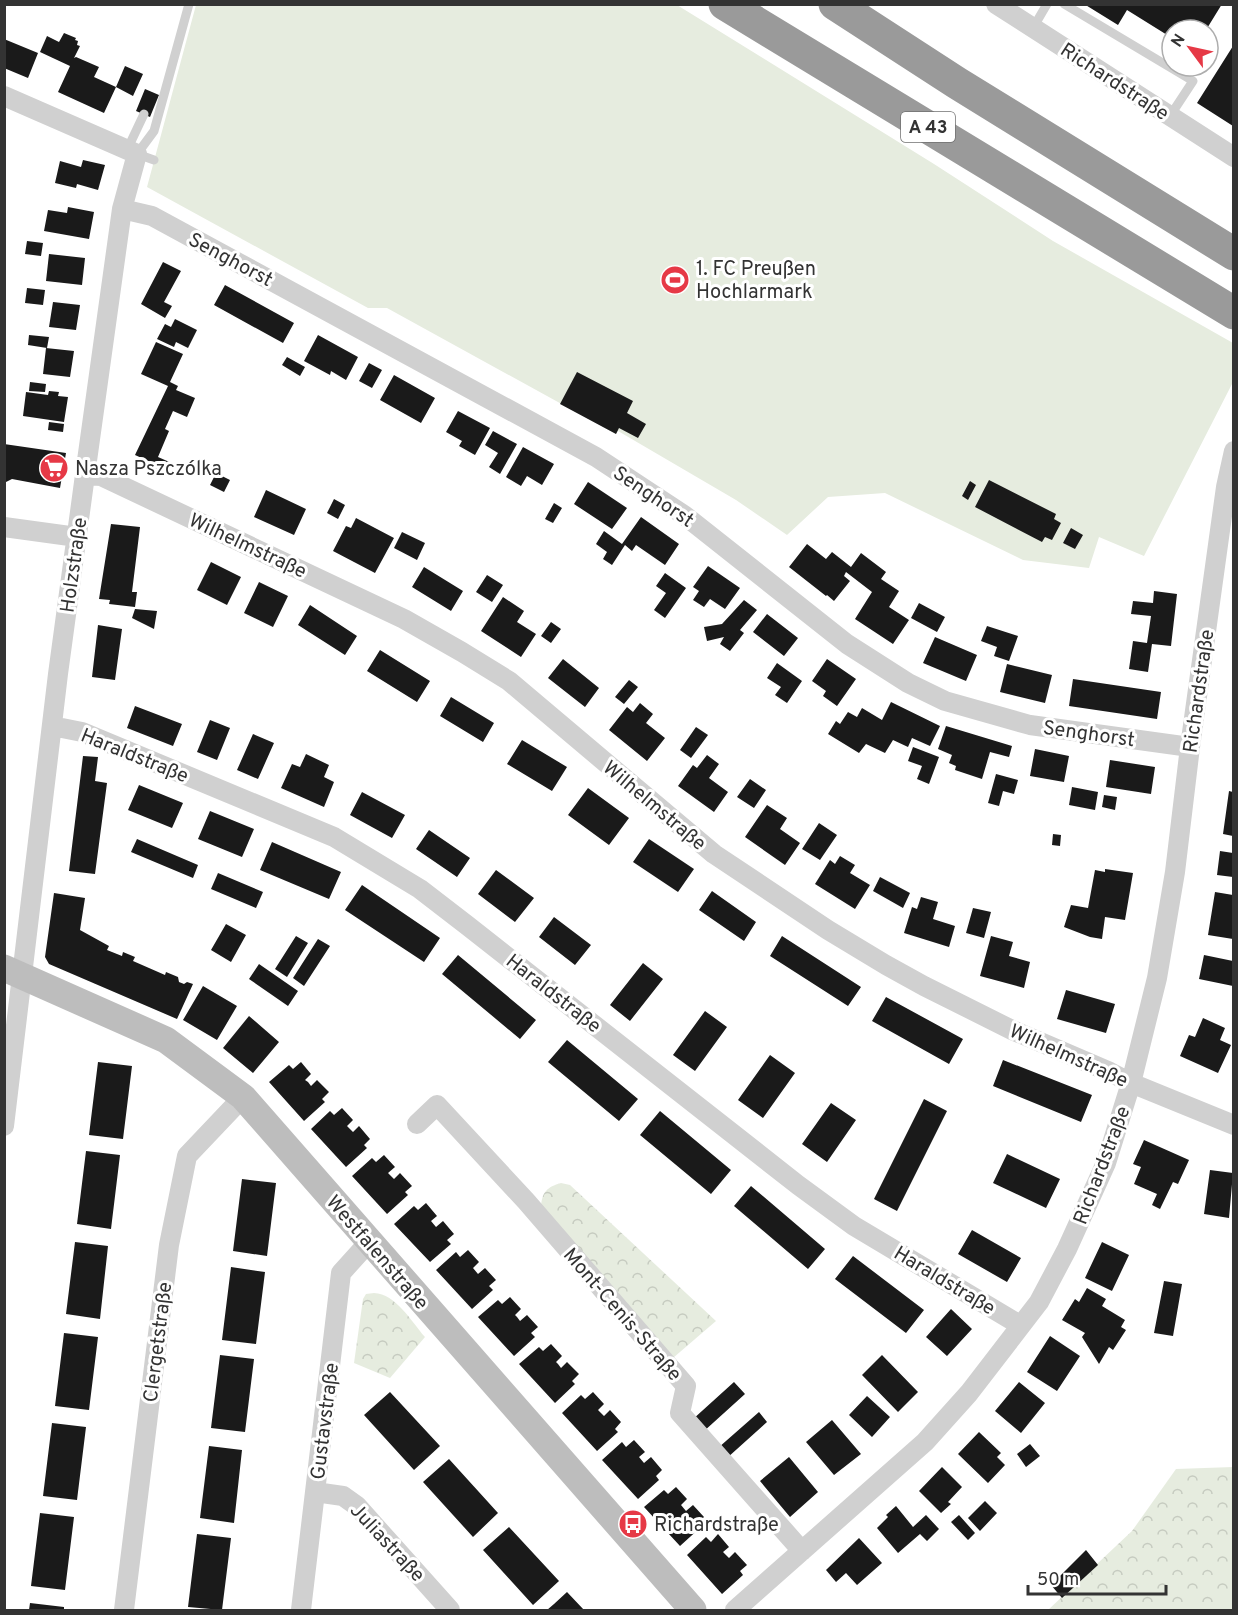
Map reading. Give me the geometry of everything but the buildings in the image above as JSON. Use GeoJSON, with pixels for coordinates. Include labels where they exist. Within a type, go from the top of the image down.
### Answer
{"type":"FeatureCollection","features":[{"type":"Feature","properties":{"kind":"highway","name":"A 43"},"geometry":{"type":"LineString","coordinates":[[724,4],[1233,314]]}},
{"type":"Feature","properties":{"kind":"highway","name":"A 43"},"geometry":{"type":"LineString","coordinates":[[835,4],[957,83],[1233,254]]}},
{"type":"Feature","properties":{"kind":"street","name":"Richardstraße"},"geometry":{"type":"LineString","coordinates":[[996,4],[1233,157]]}},
{"type":"Feature","properties":{"kind":"street"},"geometry":{"type":"LineString","coordinates":[[4,96],[139,155]]}},
{"type":"Feature","properties":{"kind":"street","name":"Holzstraße"},"geometry":{"type":"LineString","coordinates":[[4,1126],[13,973],[52,726],[122,208],[139,155]]}},
{"type":"Feature","properties":{"kind":"street","name":"Senghorst"},"geometry":{"type":"LineString","coordinates":[[122,208],[152,216],[596,456],[684,515],[847,644],[908,683],[945,701],[1030,725],[1190,747]]}},
{"type":"Feature","properties":{"kind":"street","name":"Richardstraße"},"geometry":{"type":"LineString","coordinates":[[735,1611],[925,1442],[969,1393],[1039,1302],[1067,1249],[1106,1163],[1131,1083],[1159,968],[1175,872],[1190,747],[1233,451]]}},
{"type":"Feature","properties":{"kind":"street","name":"Wilhelmstraße"},"geometry":{"type":"LineString","coordinates":[[85,475],[101,476],[404,619],[509,681],[714,854],[828,930],[934,991],[1012,1030],[1233,1125]]}},
{"type":"Feature","properties":{"kind":"street"},"geometry":{"type":"LineString","coordinates":[[4,527],[77,537]]}},
{"type":"Feature","properties":{"kind":"street","name":"Haraldstraße"},"geometry":{"type":"LineString","coordinates":[[52,726],[93,736],[334,837],[374,860],[420,889],[807,1192],[854,1226],[1020,1325]]}},
{"type":"Feature","properties":{"kind":"street","name":"Westfalenstraße"},"geometry":{"type":"LineString","coordinates":[[13,973],[166,1040],[243,1097],[693,1611]]}},
{"type":"Feature","properties":{"kind":"street","name":"Clergetstraße"},"geometry":{"type":"LineString","coordinates":[[124,1611],[169,1245],[188,1155],[243,1097]]}},
{"type":"Feature","properties":{"kind":"street","name":"Mont-Cenis-Straße"},"geometry":{"type":"LineString","coordinates":[[417,1124],[437,1106],[526,1201],[686,1386],[680,1413],[802,1551]]}},
{"type":"Feature","properties":{"kind":"street","name":"Gustavstraße"},"geometry":{"type":"LineString","coordinates":[[301,1611],[341,1273],[369,1242]]}},
{"type":"Feature","properties":{"kind":"street","name":"Juliastraße"},"geometry":{"type":"LineString","coordinates":[[315,1492],[343,1496],[357,1506],[450,1611]]}},
{"type":"Feature","properties":{"kind":"lane"},"geometry":{"type":"LineString","coordinates":[[139,155],[154,131],[189,4]]}},
{"type":"Feature","properties":{"kind":"lane"},"geometry":{"type":"LineString","coordinates":[[1033,28],[1047,4]]}},
{"type":"Feature","properties":{"kind":"lane"},"geometry":{"type":"LineString","coordinates":[[1064,4],[1193,81],[1170,116]]}},
{"type":"Feature","properties":{"kind":"lane"},"geometry":{"type":"LineString","coordinates":[[139,155],[144,114]]}},
{"type":"Feature","properties":{"kind":"green space","name":"1. FC Preußen Hochlarmark"},"geometry":{"type":"Polygon","coordinates":[[[196,5],[677,5],[934,164],[1053,241],[1233,343],[1232,384],[1144,556],[1099,537],[1089,568],[1023,560],[885,493],[828,497],[787,535],[736,500],[618,431],[616,434],[387,308],[368,308],[147,187],[196,5]]]}},
{"type":"Feature","properties":{"kind":"green space"},"geometry":{"type":"Polygon","coordinates":[[[561,1183],[570,1185],[716,1321],[673,1358],[541,1207],[546,1191],[561,1183]]]}},
{"type":"Feature","properties":{"kind":"green space"},"geometry":{"type":"Polygon","coordinates":[[[374,1293],[396,1303],[425,1337],[390,1378],[354,1363],[363,1299],[366,1294],[374,1293]]]}},
{"type":"Feature","properties":{"kind":"green space"},"geometry":{"type":"Polygon","coordinates":[[[1233,1467],[1233,1610],[1048,1610],[1132,1531],[1176,1469],[1233,1467]]]}},
{"type":"Feature","properties":{"kind":"place","name":"1. FC Preußen Hochlarmark"},"geometry":{"type":"Point","coordinates":[675,280]}},
{"type":"Feature","properties":{"kind":"place","name":"Nasza Pszczólka"},"geometry":{"type":"Point","coordinates":[54,468]}},
{"type":"Feature","properties":{"kind":"place","name":"Richardstraße"},"geometry":{"type":"Point","coordinates":[633,1524]}}]}
